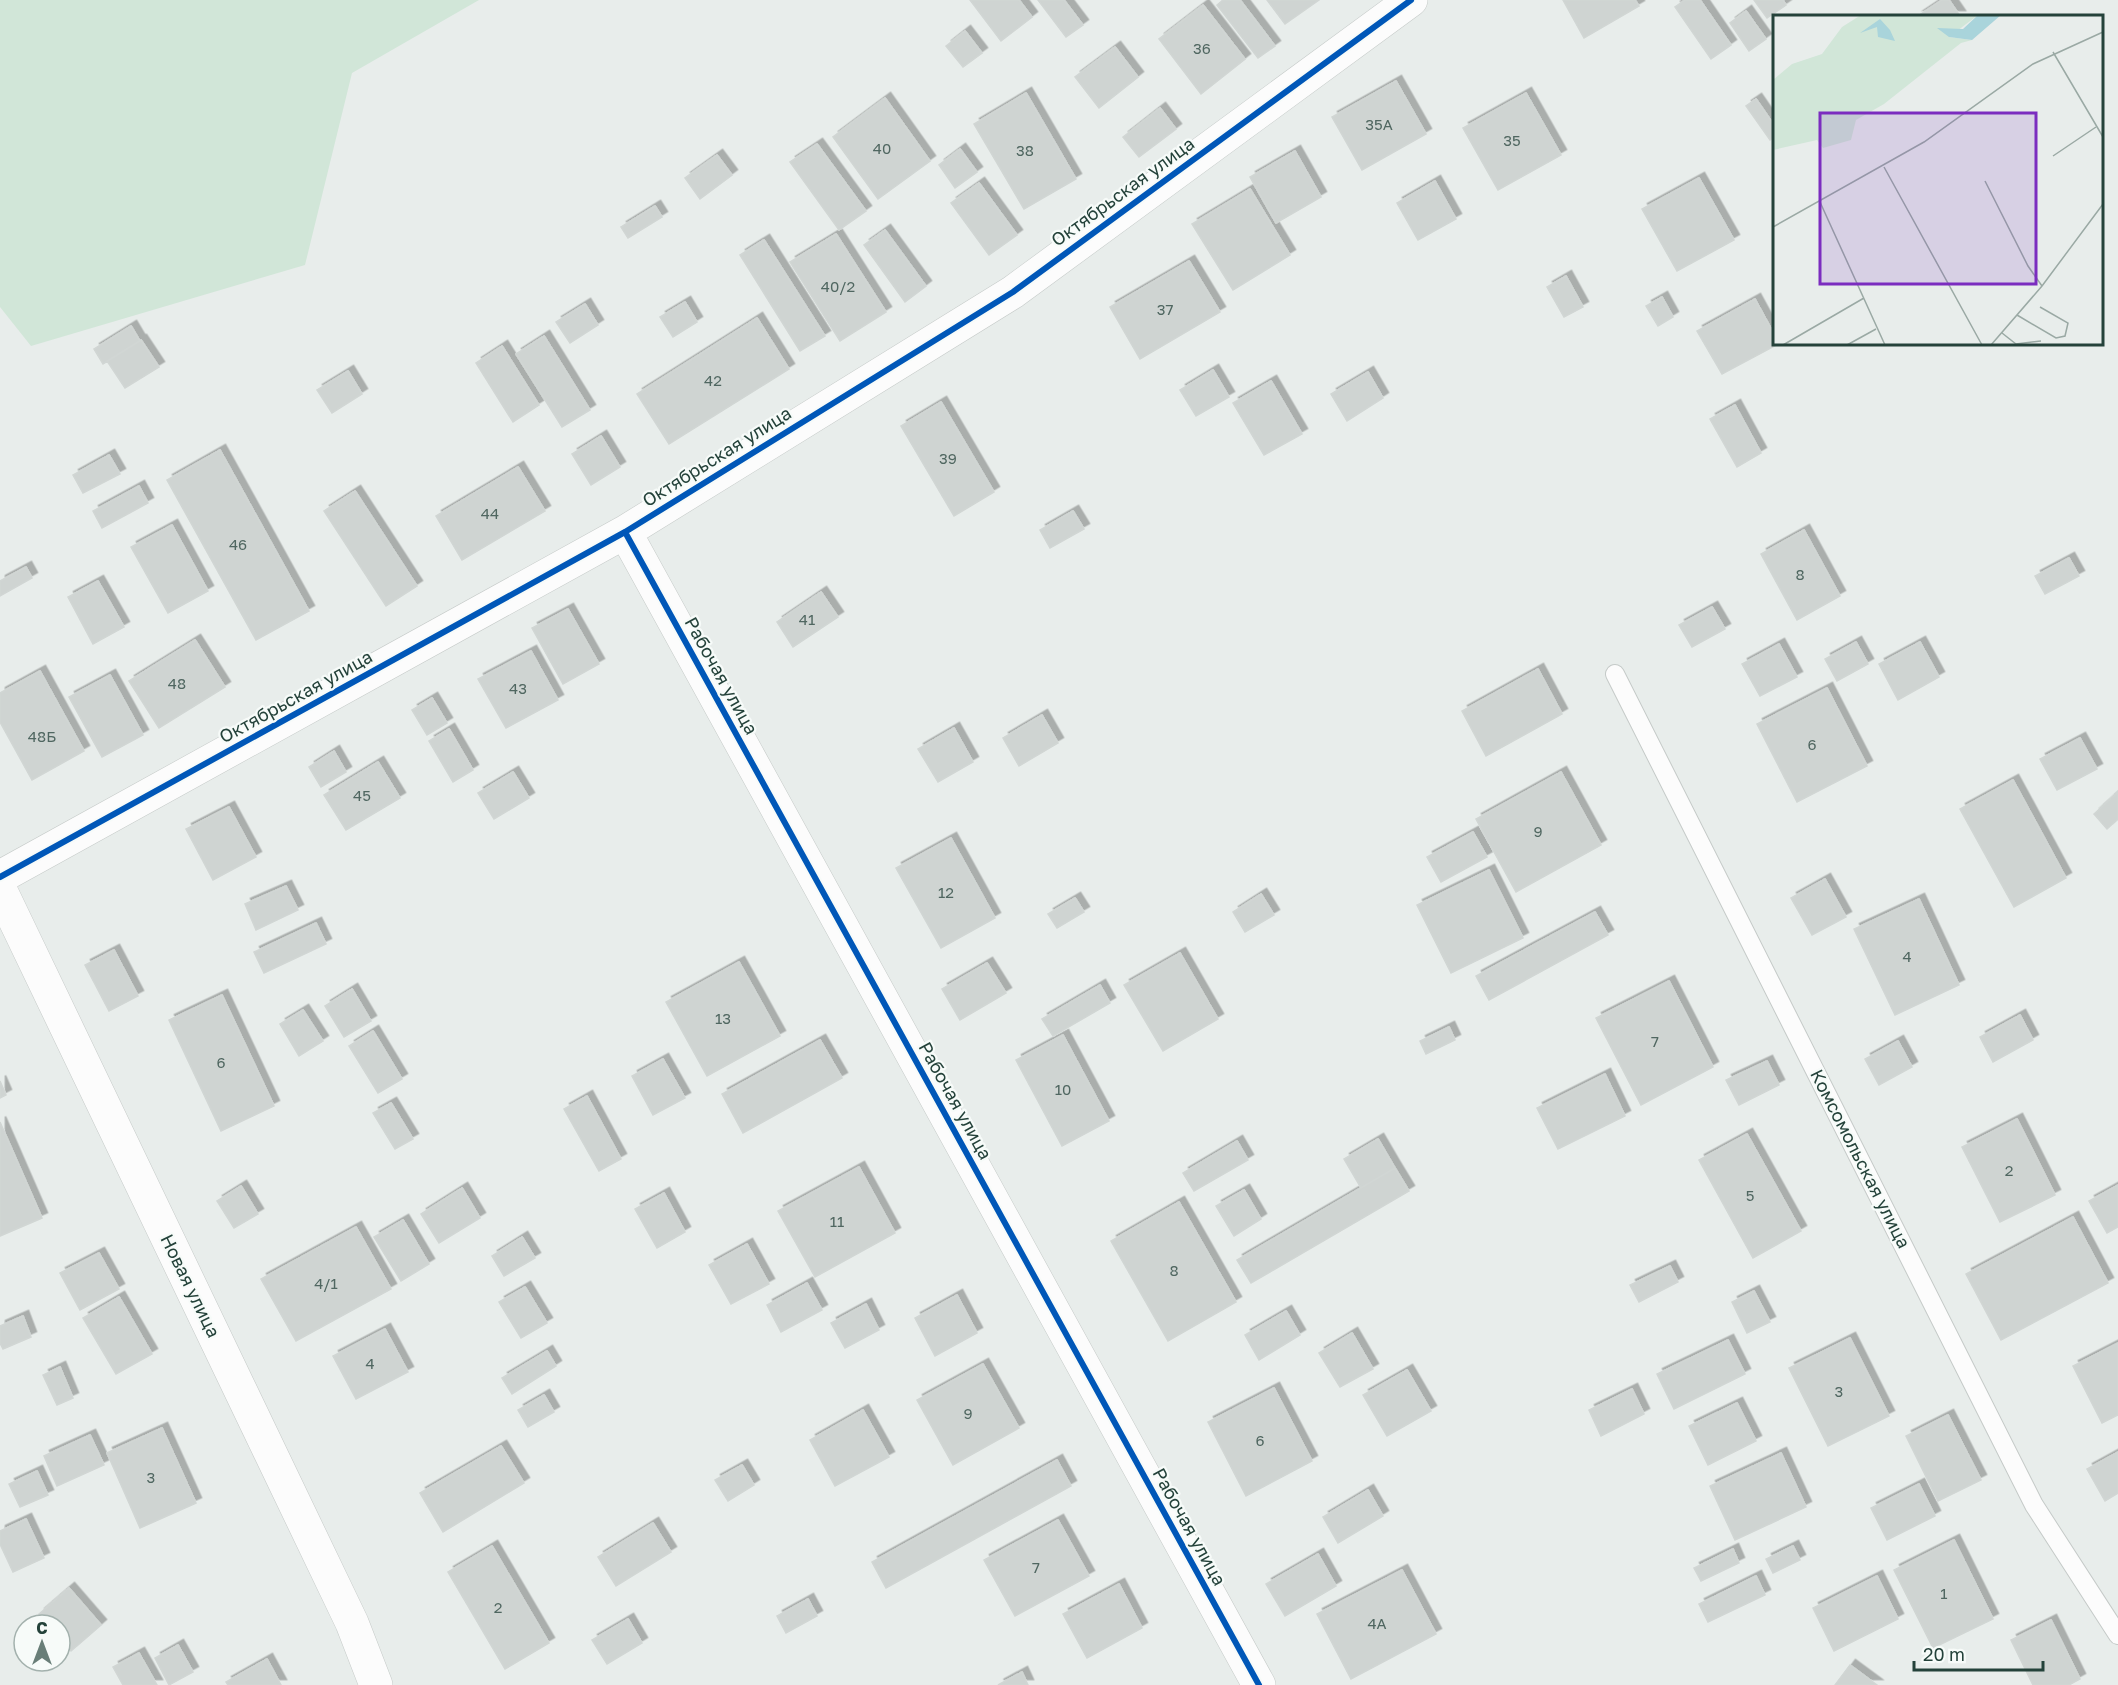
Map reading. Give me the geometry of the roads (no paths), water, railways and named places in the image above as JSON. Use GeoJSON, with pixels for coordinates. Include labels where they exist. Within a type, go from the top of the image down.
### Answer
{"type":"FeatureCollection","features":[{"type":"Feature","properties":{"kind":"street","name":"Октябрьская улица"},"geometry":{"type":"LineString","coordinates":[[0,878],[625,532],[1013,291],[1411,0]]}},
{"type":"Feature","properties":{"kind":"street","name":"Рабочая улица"},"geometry":{"type":"LineString","coordinates":[[625,532],[1259,1685]]}},
{"type":"Feature","properties":{"kind":"street","name":"Новая улица"},"geometry":{"type":"LineString","coordinates":[[0,889],[352,1623],[376,1685]]}},
{"type":"Feature","properties":{"kind":"lane","name":"Комсомольская улица"},"geometry":{"type":"LineString","coordinates":[[1615,674],[2034,1505],[2118,1635]]}}]}
